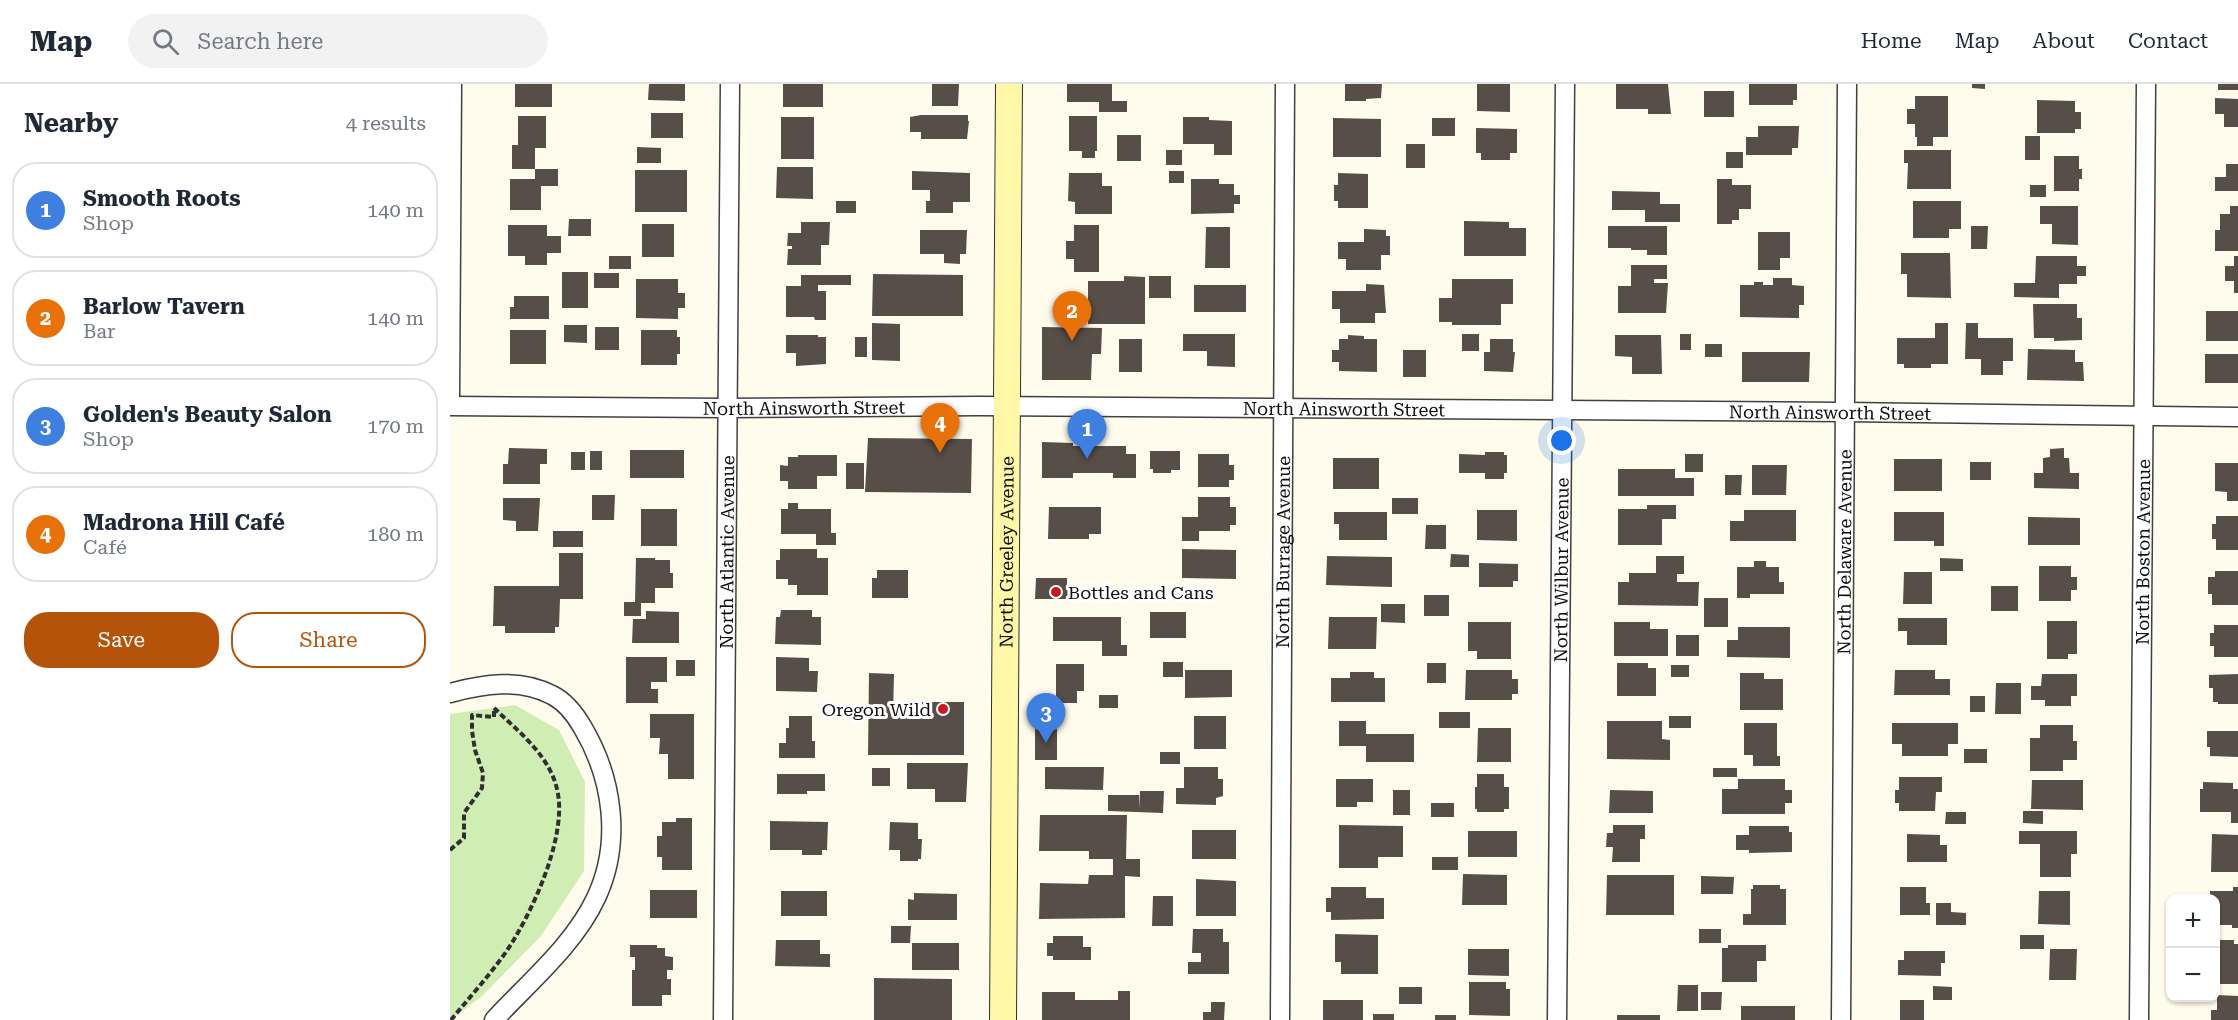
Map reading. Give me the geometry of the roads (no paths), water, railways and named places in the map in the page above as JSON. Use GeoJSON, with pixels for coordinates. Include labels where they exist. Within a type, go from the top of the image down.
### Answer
{"type":"FeatureCollection","features":[{"type":"Feature","properties":{"kind":"main road","name":"North Greeley Avenue"},"geometry":{"type":"LineString","coordinates":[[1003,1020],[1009,84]]}},
{"type":"Feature","properties":{"kind":"street"},"geometry":{"type":"LineString","coordinates":[[450,398],[452,84]]}},
{"type":"Feature","properties":{"kind":"street","name":"North Atlantic Avenue"},"geometry":{"type":"LineString","coordinates":[[723,1020],[730,84]]}},
{"type":"Feature","properties":{"kind":"street","name":"North Burrage Avenue"},"geometry":{"type":"LineString","coordinates":[[1280,1020],[1285,84]]}},
{"type":"Feature","properties":{"kind":"street","name":"North Wilbur Avenue"},"geometry":{"type":"LineString","coordinates":[[1557,1020],[1565,84]]}},
{"type":"Feature","properties":{"kind":"street","name":"North Delaware Avenue"},"geometry":{"type":"LineString","coordinates":[[1840,1020],[1848,84]]}},
{"type":"Feature","properties":{"kind":"street","name":"North Boston Avenue"},"geometry":{"type":"LineString","coordinates":[[2139,1020],[2146,84]]}},
{"type":"Feature","properties":{"kind":"street","name":"North Ainsworth Street"},"geometry":{"type":"LineString","coordinates":[[450,406],[726,408],[1007,406],[2238,417]]}},
{"type":"Feature","properties":{"kind":"street"},"geometry":{"type":"LineString","coordinates":[[450,690],[510,684],[536,688],[553,695],[566,704],[591,742],[601,766],[612,820],[606,871],[597,897],[581,926],[494,1020]]}},
{"type":"Feature","properties":{"kind":"place","name":"Barlow Tavern"},"geometry":{"type":"Point","coordinates":[1072,341]}},
{"type":"Feature","properties":{"kind":"place","name":"Madrona Hill Café"},"geometry":{"type":"Point","coordinates":[940,453]}},
{"type":"Feature","properties":{"kind":"place","name":"Smooth Roots"},"geometry":{"type":"Point","coordinates":[1087,459]}},
{"type":"Feature","properties":{"kind":"place","name":"Bottles and Cans"},"geometry":{"type":"Point","coordinates":[1056,592]}},
{"type":"Feature","properties":{"kind":"place","name":"Oregon Wild"},"geometry":{"type":"Point","coordinates":[943,709]}},
{"type":"Feature","properties":{"kind":"place","name":"Golden's Beauty Salon"},"geometry":{"type":"Point","coordinates":[1046,743]}}]}
